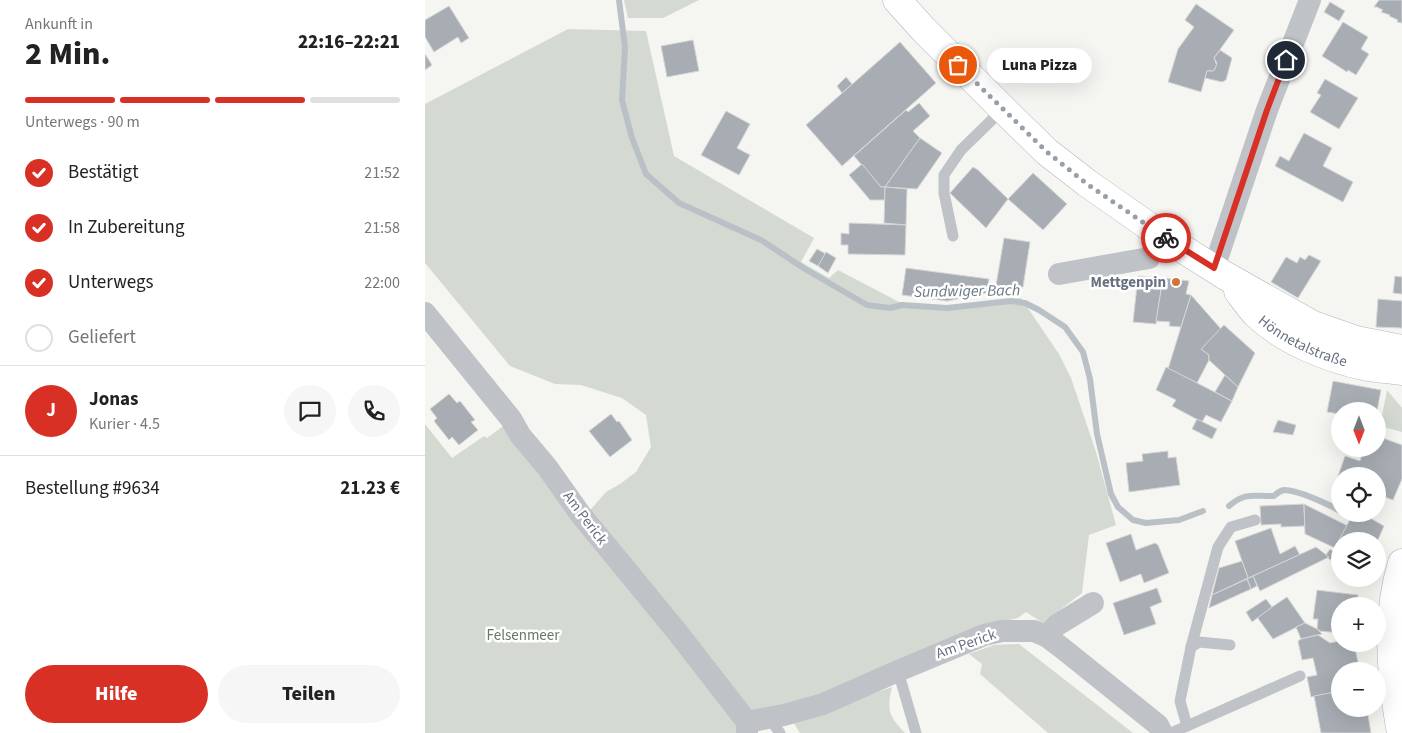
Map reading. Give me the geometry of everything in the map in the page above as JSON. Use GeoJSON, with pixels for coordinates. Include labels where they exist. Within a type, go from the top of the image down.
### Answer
{"type":"FeatureCollection","features":[{"type":"Feature","properties":{"kind":"main road","name":"Hönnetalstraße"},"geometry":{"type":"LineString","coordinates":[[897,0],[930,36],[1047,152],[1087,184],[1219,271],[1313,325],[1356,340],[1402,349]]}},
{"type":"Feature","properties":{"kind":"main road","name":"Hönnetalstraße"},"geometry":{"type":"LineString","coordinates":[[1219,271],[1257,314],[1278,331],[1329,356],[1368,367],[1402,372]]}},
{"type":"Feature","properties":{"kind":"main road"},"geometry":{"type":"LineString","coordinates":[[1368,367],[1392,376],[1402,384]]}},
{"type":"Feature","properties":{"kind":"main road"},"geometry":{"type":"LineString","coordinates":[[1401,733],[1392,682],[1390,638],[1393,605],[1402,563]]}},
{"type":"Feature","properties":{"kind":"street"},"geometry":{"type":"LineString","coordinates":[[1219,271],[1267,110],[1310,0]]}},
{"type":"Feature","properties":{"kind":"street"},"geometry":{"type":"LineString","coordinates":[[1059,274],[1149,258],[1164,236]]}},
{"type":"Feature","properties":{"kind":"street","name":"Am Perick"},"geometry":{"type":"LineString","coordinates":[[425,313],[511,419],[581,516],[678,633],[761,726],[823,704],[985,635],[1001,632],[1034,631],[1046,636]]}},
{"type":"Feature","properties":{"kind":"street"},"geometry":{"type":"LineString","coordinates":[[1093,603],[1057,625],[1046,636],[1158,725],[1162,733]]}},
{"type":"Feature","properties":{"kind":"lane"},"geometry":{"type":"LineString","coordinates":[[953,236],[944,193],[944,175],[961,150],[1003,109]]}},
{"type":"Feature","properties":{"kind":"lane"},"geometry":{"type":"LineString","coordinates":[[1187,726],[1180,701],[1191,647],[1218,547],[1231,527],[1255,520]]}},
{"type":"Feature","properties":{"kind":"lane"},"geometry":{"type":"LineString","coordinates":[[1191,647],[1199,642],[1230,645]]}},
{"type":"Feature","properties":{"kind":"lane"},"geometry":{"type":"LineString","coordinates":[[898,671],[916,733]]}},
{"type":"Feature","properties":{"kind":"lane"},"geometry":{"type":"LineString","coordinates":[[1171,733],[1300,676]]}},
{"type":"Feature","properties":{"kind":"green space"},"geometry":{"type":"Polygon","coordinates":[[[624,0],[699,0],[663,18],[628,18],[624,0]]]}},
{"type":"Feature","properties":{"kind":"green space"},"geometry":{"type":"Polygon","coordinates":[[[568,29],[646,31],[674,156],[814,238],[801,262],[829,278],[838,270],[899,302],[949,306],[1021,298],[1059,354],[1071,378],[1096,452],[1116,525],[1089,535],[1082,593],[1043,623],[1026,612],[1018,618],[982,626],[780,716],[750,717],[586,515],[606,492],[636,472],[651,447],[646,415],[622,398],[581,385],[555,384],[510,366],[425,263],[425,104],[568,29]]]}},
{"type":"Feature","properties":{"kind":"green space"},"geometry":{"type":"Polygon","coordinates":[[[1387,390],[1402,408],[1402,432],[1386,428],[1385,402],[1387,390]]]}},
{"type":"Feature","properties":{"kind":"green space","name":"Felsenmeer"},"geometry":{"type":"Polygon","coordinates":[[[425,424],[452,458],[484,436],[487,438],[506,424],[742,733],[425,733],[425,424]]]}},
{"type":"Feature","properties":{"kind":"green space"},"geometry":{"type":"Polygon","coordinates":[[[1019,644],[1133,733],[1048,733],[980,674],[982,664],[969,654],[994,645],[1019,644]]]}},
{"type":"Feature","properties":{"kind":"green space"},"geometry":{"type":"Polygon","coordinates":[[[892,687],[890,712],[905,733],[800,733],[793,722],[892,687]]]}},
{"type":"Feature","properties":{"kind":"building"},"geometry":{"type":"Polygon","coordinates":[[[1379,0],[1402,0],[1402,23],[1397,22],[1398,20],[1390,15],[1381,12],[1383,10],[1374,7],[1379,0]]]}},
{"type":"Feature","properties":{"kind":"building"},"geometry":{"type":"Polygon","coordinates":[[[1330,2],[1345,11],[1339,21],[1324,12],[1330,2]]]}},
{"type":"Feature","properties":{"kind":"building"},"geometry":{"type":"Polygon","coordinates":[[[1196,4],[1234,30],[1214,58],[1217,66],[1213,71],[1207,71],[1201,92],[1168,82],[1178,49],[1194,27],[1185,20],[1196,4]]]}},
{"type":"Feature","properties":{"kind":"building"},"geometry":{"type":"Polygon","coordinates":[[[449,6],[469,38],[461,43],[458,37],[434,52],[425,37],[425,20],[449,6]]]}},
{"type":"Feature","properties":{"kind":"building"},"geometry":{"type":"Polygon","coordinates":[[[1343,22],[1368,37],[1361,49],[1369,54],[1356,75],[1348,70],[1347,72],[1322,56],[1343,22]]]}},
{"type":"Feature","properties":{"kind":"building"},"geometry":{"type":"Polygon","coordinates":[[[693,40],[699,71],[667,77],[661,46],[693,40]]]}},
{"type":"Feature","properties":{"kind":"building"},"geometry":{"type":"Polygon","coordinates":[[[900,42],[936,83],[842,166],[806,125],[900,42]]]}},
{"type":"Feature","properties":{"kind":"building"},"geometry":{"type":"Polygon","coordinates":[[[1220,50],[1232,58],[1226,80],[1222,82],[1205,78],[1207,71],[1215,69],[1217,63],[1214,58],[1220,50]]]}},
{"type":"Feature","properties":{"kind":"building"},"geometry":{"type":"Polygon","coordinates":[[[425,54],[432,65],[425,70],[425,54]]]}},
{"type":"Feature","properties":{"kind":"building"},"geometry":{"type":"Polygon","coordinates":[[[846,77],[852,84],[842,93],[837,86],[846,77]]]}},
{"type":"Feature","properties":{"kind":"building"},"geometry":{"type":"Polygon","coordinates":[[[1325,79],[1358,98],[1339,129],[1310,112],[1321,95],[1317,93],[1325,79]]]}},
{"type":"Feature","properties":{"kind":"building"},"geometry":{"type":"Polygon","coordinates":[[[919,103],[930,116],[913,131],[920,138],[885,187],[881,187],[854,156],[906,110],[908,112],[919,103]]]}},
{"type":"Feature","properties":{"kind":"building"},"geometry":{"type":"Polygon","coordinates":[[[726,111],[750,124],[737,148],[750,155],[739,175],[701,155],[726,111]]]}},
{"type":"Feature","properties":{"kind":"building"},"geometry":{"type":"Polygon","coordinates":[[[1304,133],[1332,148],[1323,166],[1353,182],[1343,202],[1275,166],[1280,156],[1289,161],[1304,133]]]}},
{"type":"Feature","properties":{"kind":"building"},"geometry":{"type":"Polygon","coordinates":[[[920,138],[942,153],[917,189],[885,187],[920,138]]]}},
{"type":"Feature","properties":{"kind":"building"},"geometry":{"type":"Polygon","coordinates":[[[862,164],[881,187],[885,187],[885,200],[870,200],[849,175],[862,164]]]}},
{"type":"Feature","properties":{"kind":"building"},"geometry":{"type":"Polygon","coordinates":[[[973,167],[1008,199],[986,228],[950,193],[973,167]]]}},
{"type":"Feature","properties":{"kind":"building"},"geometry":{"type":"Polygon","coordinates":[[[1033,173],[1067,204],[1043,230],[1008,199],[1033,173]]]}},
{"type":"Feature","properties":{"kind":"building"},"geometry":{"type":"Polygon","coordinates":[[[885,187],[907,189],[906,225],[884,223],[885,187]]]}},
{"type":"Feature","properties":{"kind":"building"},"geometry":{"type":"Polygon","coordinates":[[[849,223],[906,225],[905,255],[848,254],[848,245],[841,245],[841,233],[849,234],[849,223]]]}},
{"type":"Feature","properties":{"kind":"building"},"geometry":{"type":"Polygon","coordinates":[[[1004,238],[1030,242],[1023,287],[995,291],[1004,238]]]}},
{"type":"Feature","properties":{"kind":"building"},"geometry":{"type":"Polygon","coordinates":[[[817,249],[826,254],[818,266],[809,261],[817,249]]]}},
{"type":"Feature","properties":{"kind":"building"},"geometry":{"type":"Polygon","coordinates":[[[826,252],[836,258],[828,273],[818,266],[826,252]]]}},
{"type":"Feature","properties":{"kind":"building"},"geometry":{"type":"Polygon","coordinates":[[[1309,255],[1321,261],[1298,298],[1271,282],[1286,257],[1297,263],[1300,257],[1305,260],[1309,255]]]}},
{"type":"Feature","properties":{"kind":"building"},"geometry":{"type":"Polygon","coordinates":[[[906,268],[989,279],[987,293],[947,301],[902,295],[906,268]]]}},
{"type":"Feature","properties":{"kind":"building"},"geometry":{"type":"Polygon","coordinates":[[[1138,276],[1163,278],[1156,324],[1133,322],[1138,276]]]}},
{"type":"Feature","properties":{"kind":"building"},"geometry":{"type":"Polygon","coordinates":[[[1395,276],[1402,277],[1402,294],[1393,293],[1395,276]]]}},
{"type":"Feature","properties":{"kind":"building"},"geometry":{"type":"Polygon","coordinates":[[[1163,278],[1189,281],[1186,294],[1191,295],[1181,327],[1169,326],[1170,322],[1156,321],[1163,278]]]}},
{"type":"Feature","properties":{"kind":"building"},"geometry":{"type":"Polygon","coordinates":[[[1191,295],[1221,329],[1201,349],[1209,355],[1209,360],[1197,383],[1168,369],[1191,295]]]}},
{"type":"Feature","properties":{"kind":"building"},"geometry":{"type":"Polygon","coordinates":[[[1378,299],[1402,301],[1402,328],[1376,327],[1378,299]]]}},
{"type":"Feature","properties":{"kind":"building"},"geometry":{"type":"Polygon","coordinates":[[[1224,325],[1255,353],[1238,387],[1209,360],[1209,355],[1201,349],[1224,325]]]}},
{"type":"Feature","properties":{"kind":"building"},"geometry":{"type":"Polygon","coordinates":[[[1166,367],[1232,401],[1221,422],[1206,415],[1202,422],[1172,406],[1176,400],[1156,390],[1166,367]]]}},
{"type":"Feature","properties":{"kind":"building"},"geometry":{"type":"Polygon","coordinates":[[[1225,375],[1238,387],[1232,401],[1215,392],[1225,375]]]}},
{"type":"Feature","properties":{"kind":"building"},"geometry":{"type":"Polygon","coordinates":[[[1333,381],[1381,390],[1379,402],[1331,402],[1331,413],[1327,412],[1333,381]]]}},
{"type":"Feature","properties":{"kind":"building"},"geometry":{"type":"Polygon","coordinates":[[[449,394],[457,403],[460,401],[475,420],[471,422],[478,430],[459,445],[452,437],[449,440],[434,421],[437,418],[430,409],[449,394]]]}},
{"type":"Feature","properties":{"kind":"building"},"geometry":{"type":"Polygon","coordinates":[[[611,414],[617,422],[619,421],[632,440],[610,457],[589,431],[611,414]]]}},
{"type":"Feature","properties":{"kind":"building"},"geometry":{"type":"Polygon","coordinates":[[[1197,419],[1217,429],[1212,439],[1192,429],[1197,419]]]}},
{"type":"Feature","properties":{"kind":"building"},"geometry":{"type":"Polygon","coordinates":[[[1278,420],[1296,425],[1293,435],[1273,432],[1278,420]]]}},
{"type":"Feature","properties":{"kind":"building"},"geometry":{"type":"Polygon","coordinates":[[[1386,439],[1402,445],[1402,479],[1393,500],[1386,497],[1386,467],[1341,467],[1344,458],[1360,461],[1361,458],[1386,458],[1386,439]]]}},
{"type":"Feature","properties":{"kind":"building"},"geometry":{"type":"Polygon","coordinates":[[[1168,451],[1168,458],[1176,457],[1180,485],[1129,492],[1126,463],[1143,461],[1142,454],[1168,451]]]}},
{"type":"Feature","properties":{"kind":"building"},"geometry":{"type":"Polygon","coordinates":[[[1304,504],[1305,526],[1281,527],[1281,524],[1261,525],[1260,506],[1304,504]]]}},
{"type":"Feature","properties":{"kind":"building"},"geometry":{"type":"Polygon","coordinates":[[[1304,504],[1331,518],[1331,522],[1340,522],[1348,526],[1344,532],[1331,532],[1331,546],[1305,534],[1304,504]]]}},
{"type":"Feature","properties":{"kind":"building"},"geometry":{"type":"Polygon","coordinates":[[[1349,522],[1377,522],[1384,526],[1381,532],[1343,532],[1349,522]]]}},
{"type":"Feature","properties":{"kind":"building"},"geometry":{"type":"Polygon","coordinates":[[[1271,528],[1280,554],[1295,546],[1300,555],[1248,578],[1235,541],[1271,528]]]}},
{"type":"Feature","properties":{"kind":"building"},"geometry":{"type":"Polygon","coordinates":[[[1131,534],[1136,550],[1155,543],[1158,545],[1169,573],[1144,583],[1141,574],[1120,582],[1106,543],[1131,534]]]}},
{"type":"Feature","properties":{"kind":"building"},"geometry":{"type":"Polygon","coordinates":[[[1316,547],[1329,557],[1260,591],[1253,576],[1316,547]]]}},
{"type":"Feature","properties":{"kind":"building"},"geometry":{"type":"Polygon","coordinates":[[[1331,550],[1331,560],[1326,555],[1331,550]]]}},
{"type":"Feature","properties":{"kind":"building"},"geometry":{"type":"Polygon","coordinates":[[[1242,561],[1248,578],[1212,595],[1219,568],[1242,561]]]}},
{"type":"Feature","properties":{"kind":"building"},"geometry":{"type":"Polygon","coordinates":[[[1253,576],[1257,586],[1251,589],[1247,579],[1253,576]]]}},
{"type":"Feature","properties":{"kind":"building"},"geometry":{"type":"Polygon","coordinates":[[[1247,579],[1251,589],[1209,608],[1212,595],[1247,579]]]}},
{"type":"Feature","properties":{"kind":"building"},"geometry":{"type":"Polygon","coordinates":[[[1157,588],[1162,602],[1150,607],[1156,624],[1124,635],[1113,603],[1157,588]]]}},
{"type":"Feature","properties":{"kind":"building"},"geometry":{"type":"Polygon","coordinates":[[[1317,590],[1358,595],[1358,597],[1331,597],[1331,632],[1317,629],[1318,619],[1313,619],[1317,590]]]}},
{"type":"Feature","properties":{"kind":"building"},"geometry":{"type":"Polygon","coordinates":[[[1287,597],[1305,623],[1273,639],[1257,617],[1287,597]]]}},
{"type":"Feature","properties":{"kind":"building"},"geometry":{"type":"Polygon","coordinates":[[[1266,599],[1272,607],[1252,622],[1246,612],[1266,599]]]}},
{"type":"Feature","properties":{"kind":"building"},"geometry":{"type":"Polygon","coordinates":[[[1305,623],[1322,634],[1301,639],[1296,627],[1305,623]]]}},
{"type":"Feature","properties":{"kind":"building"},"geometry":{"type":"Polygon","coordinates":[[[1318,635],[1331,643],[1331,652],[1356,652],[1358,662],[1331,662],[1331,693],[1311,697],[1307,677],[1317,675],[1313,658],[1302,660],[1298,641],[1318,635]]]}},
{"type":"Feature","properties":{"kind":"building"},"geometry":{"type":"Polygon","coordinates":[[[1331,693],[1331,717],[1368,717],[1371,733],[1321,733],[1314,696],[1331,693]]]}},
{"type":"Feature","properties":{"kind":"waterway","name":"Sundwiger Bach"},"geometry":{"type":"LineString","coordinates":[[619,0],[625,47],[622,100],[632,138],[646,174],[679,203],[761,240],[805,269],[867,305],[890,308],[902,305],[947,308],[1011,301],[1025,303],[1039,310],[1065,327],[1083,352],[1090,379],[1097,434],[1111,494],[1118,507],[1133,520],[1146,523],[1179,520],[1203,511]]}},
{"type":"Feature","properties":{"kind":"waterway","name":"Sundwiger Bach"},"geometry":{"type":"LineString","coordinates":[[1229,506],[1240,498],[1274,496],[1284,490],[1305,495],[1331,506]]}},
{"type":"Feature","properties":{"kind":"way so far"},"geometry":{"type":"LineString","coordinates":[[958,65],[1047,152],[1087,184],[1166,238]]}},
{"type":"Feature","properties":{"kind":"place","name":"Luna Pizza"},"geometry":{"type":"Point","coordinates":[958,65]}},
{"type":"Feature","properties":{"kind":"place","name":"Mettgenpin"},"geometry":{"type":"Point","coordinates":[1176,282]}},
{"type":"Feature","properties":{"kind":"route"},"geometry":{"type":"LineString","coordinates":[[1166,238],[1214,268],[1267,110],[1286,60]]}}]}
